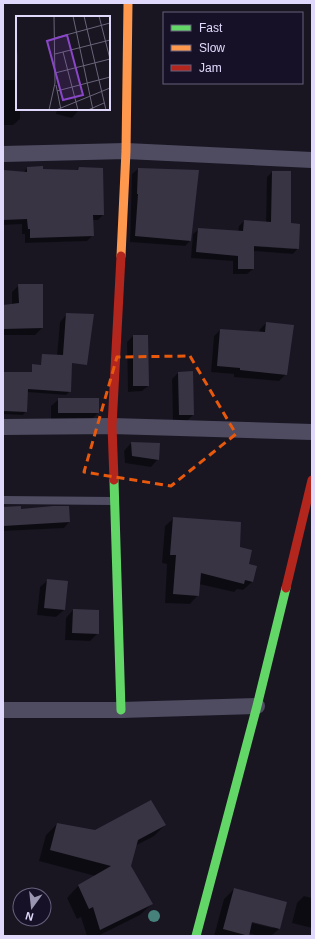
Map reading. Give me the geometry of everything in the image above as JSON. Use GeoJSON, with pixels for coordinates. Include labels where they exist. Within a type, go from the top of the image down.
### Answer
{"type":"FeatureCollection","features":[{"type":"Feature","properties":{"kind":"street"},"geometry":{"type":"LineString","coordinates":[[121,710],[112,426],[126,151],[128,3]]}},
{"type":"Feature","properties":{"kind":"street"},"geometry":{"type":"LineString","coordinates":[[3,154],[126,151],[312,160]]}},
{"type":"Feature","properties":{"kind":"street"},"geometry":{"type":"LineString","coordinates":[[3,427],[112,426],[312,432]]}},
{"type":"Feature","properties":{"kind":"street"},"geometry":{"type":"LineString","coordinates":[[196,936],[256,706],[312,480]]}},
{"type":"Feature","properties":{"kind":"street"},"geometry":{"type":"LineString","coordinates":[[3,710],[121,710],[256,706]]}},
{"type":"Feature","properties":{"kind":"lane"},"geometry":{"type":"LineString","coordinates":[[3,500],[115,501]]}},
{"type":"Feature","properties":{"kind":"highlighted area"},"geometry":{"type":"Polygon","coordinates":[[[190,356],[236,434],[171,486],[84,472],[117,357],[190,356]]]}},
{"type":"Feature","properties":{"kind":"building"},"geometry":{"type":"Polygon","coordinates":[[[43,166],[43,169],[78,170],[79,167],[103,168],[104,215],[93,215],[94,236],[30,238],[30,229],[28,229],[27,219],[3,220],[3,170],[27,172],[27,167],[43,166]]]}},
{"type":"Feature","properties":{"kind":"building"},"geometry":{"type":"Polygon","coordinates":[[[138,168],[199,170],[191,241],[135,236],[138,168]]]}},
{"type":"Feature","properties":{"kind":"building"},"geometry":{"type":"Polygon","coordinates":[[[272,171],[291,171],[291,223],[300,224],[299,249],[254,246],[254,269],[238,269],[238,256],[196,252],[198,228],[243,231],[244,220],[271,222],[272,171]]]}},
{"type":"Feature","properties":{"kind":"building"},"geometry":{"type":"Polygon","coordinates":[[[18,284],[43,284],[43,328],[3,329],[3,305],[19,303],[18,284]]]}},
{"type":"Feature","properties":{"kind":"building"},"geometry":{"type":"Polygon","coordinates":[[[66,313],[94,314],[87,365],[72,363],[71,392],[28,389],[27,412],[3,411],[3,372],[32,372],[32,364],[41,365],[42,354],[63,355],[66,313]]]}},
{"type":"Feature","properties":{"kind":"building"},"geometry":{"type":"Polygon","coordinates":[[[266,322],[294,325],[287,375],[217,366],[220,329],[265,332],[266,322]]]}},
{"type":"Feature","properties":{"kind":"building"},"geometry":{"type":"Polygon","coordinates":[[[133,335],[148,335],[149,386],[133,386],[133,335]]]}},
{"type":"Feature","properties":{"kind":"building"},"geometry":{"type":"Polygon","coordinates":[[[193,371],[194,415],[179,415],[178,372],[193,371]]]}},
{"type":"Feature","properties":{"kind":"building"},"geometry":{"type":"Polygon","coordinates":[[[58,398],[99,398],[99,413],[58,413],[58,398]]]}},
{"type":"Feature","properties":{"kind":"building"},"geometry":{"type":"Polygon","coordinates":[[[131,442],[160,443],[159,460],[132,456],[131,442]]]}},
{"type":"Feature","properties":{"kind":"building"},"geometry":{"type":"Polygon","coordinates":[[[21,506],[21,509],[69,506],[70,522],[3,526],[3,507],[21,506]]]}},
{"type":"Feature","properties":{"kind":"building"},"geometry":{"type":"Polygon","coordinates":[[[173,517],[241,522],[240,547],[252,550],[249,564],[257,566],[253,582],[245,580],[244,584],[201,573],[199,596],[173,594],[176,555],[170,555],[173,517]]]}},
{"type":"Feature","properties":{"kind":"building"},"geometry":{"type":"Polygon","coordinates":[[[47,579],[68,581],[65,610],[44,608],[47,579]]]}},
{"type":"Feature","properties":{"kind":"building"},"geometry":{"type":"Polygon","coordinates":[[[73,609],[99,610],[99,634],[72,633],[73,609]]]}},
{"type":"Feature","properties":{"kind":"building"},"geometry":{"type":"Polygon","coordinates":[[[151,800],[166,825],[138,840],[131,866],[153,904],[100,930],[93,907],[89,909],[78,885],[111,866],[50,850],[57,823],[95,830],[151,800]]]}},
{"type":"Feature","properties":{"kind":"building"},"geometry":{"type":"Polygon","coordinates":[[[234,888],[287,902],[280,929],[252,922],[249,936],[223,929],[234,888]]]}},
{"type":"Feature","properties":{"kind":"traffic: fast"},"geometry":{"type":"LineString","coordinates":[[114,480],[121,710]]}},
{"type":"Feature","properties":{"kind":"traffic: fast"},"geometry":{"type":"LineString","coordinates":[[196,936],[257,706],[286,588]]}},
{"type":"Feature","properties":{"kind":"traffic: slow"},"geometry":{"type":"LineString","coordinates":[[121,256],[126,151],[128,3]]}},
{"type":"Feature","properties":{"kind":"traffic: jam"},"geometry":{"type":"LineString","coordinates":[[114,480],[112,426],[121,256]]}},
{"type":"Feature","properties":{"kind":"traffic: jam"},"geometry":{"type":"LineString","coordinates":[[286,588],[312,480]]}}]}
